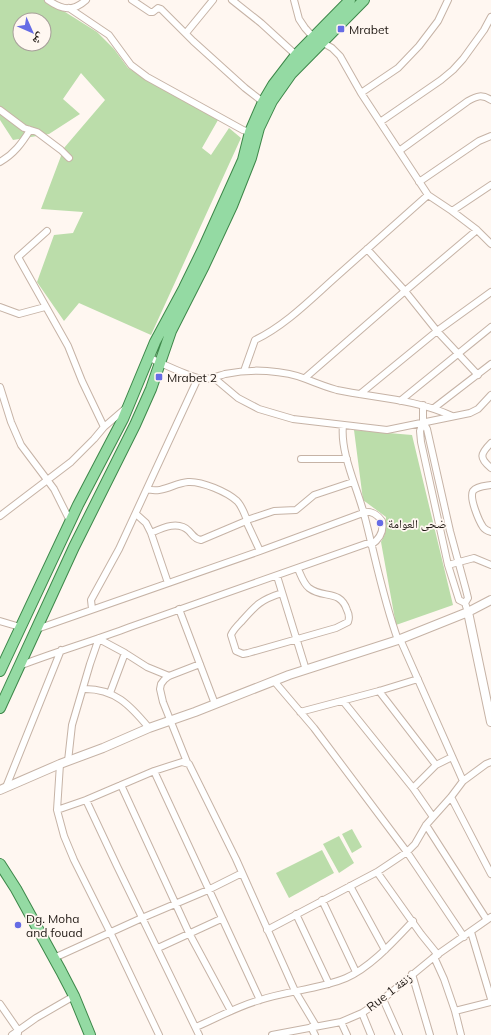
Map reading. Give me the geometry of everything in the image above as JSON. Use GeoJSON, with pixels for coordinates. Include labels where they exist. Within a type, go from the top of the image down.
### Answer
{"type":"FeatureCollection","features":[{"type":"Feature","properties":{"kind":"main road"},"geometry":{"type":"LineString","coordinates":[[0,708],[74,547],[135,425],[151,389],[171,331],[232,206],[251,158],[259,128],[272,100],[350,0]]}},
{"type":"Feature","properties":{"kind":"main road"},"geometry":{"type":"LineString","coordinates":[[0,671],[84,492],[111,444],[129,406],[148,357],[184,288],[243,160],[250,132],[263,102],[273,85],[296,55],[318,40],[364,0]]}},
{"type":"Feature","properties":{"kind":"main road"},"geometry":{"type":"LineString","coordinates":[[0,864],[16,889],[54,958],[74,996],[90,1035]]}},
{"type":"Feature","properties":{"kind":"street"},"geometry":{"type":"LineString","coordinates":[[48,0],[60,8],[74,7],[86,0]]}},
{"type":"Feature","properties":{"kind":"street"},"geometry":{"type":"LineString","coordinates":[[132,0],[150,12],[153,12],[159,8],[161,9],[263,102]]}},
{"type":"Feature","properties":{"kind":"street"},"geometry":{"type":"LineString","coordinates":[[186,33],[213,0]]}},
{"type":"Feature","properties":{"kind":"street"},"geometry":{"type":"LineString","coordinates":[[232,0],[261,23],[296,55]]}},
{"type":"Feature","properties":{"kind":"street"},"geometry":{"type":"LineString","coordinates":[[294,0],[299,19],[305,28],[318,40],[332,48],[340,56],[361,93],[428,195],[477,230],[491,244]]}},
{"type":"Feature","properties":{"kind":"street"},"geometry":{"type":"LineString","coordinates":[[361,93],[398,68],[419,46],[438,21],[448,0]]}},
{"type":"Feature","properties":{"kind":"street"},"geometry":{"type":"LineString","coordinates":[[68,8],[109,35],[131,65],[147,77],[243,130],[250,132]]}},
{"type":"Feature","properties":{"kind":"street"},"geometry":{"type":"LineString","coordinates":[[380,122],[453,70],[484,30],[491,17]]}},
{"type":"Feature","properties":{"kind":"street"},"geometry":{"type":"LineString","coordinates":[[399,151],[468,101],[480,96],[491,100]]}},
{"type":"Feature","properties":{"kind":"street"},"geometry":{"type":"LineString","coordinates":[[0,110],[24,128],[37,132],[69,158]]}},
{"type":"Feature","properties":{"kind":"street"},"geometry":{"type":"LineString","coordinates":[[0,162],[10,156],[30,130]]}},
{"type":"Feature","properties":{"kind":"street"},"geometry":{"type":"LineString","coordinates":[[419,182],[479,141],[491,136]]}},
{"type":"Feature","properties":{"kind":"street"},"geometry":{"type":"LineString","coordinates":[[452,211],[491,185]]}},
{"type":"Feature","properties":{"kind":"street"},"geometry":{"type":"LineString","coordinates":[[244,371],[256,340],[270,333],[282,324],[428,195]]}},
{"type":"Feature","properties":{"kind":"street"},"geometry":{"type":"LineString","coordinates":[[305,378],[477,230]]}},
{"type":"Feature","properties":{"kind":"street"},"geometry":{"type":"LineString","coordinates":[[47,231],[18,257],[68,346],[104,427]]}},
{"type":"Feature","properties":{"kind":"street"},"geometry":{"type":"LineString","coordinates":[[367,249],[478,375]]}},
{"type":"Feature","properties":{"kind":"street"},"geometry":{"type":"LineString","coordinates":[[360,394],[438,331],[491,292]]}},
{"type":"Feature","properties":{"kind":"street"},"geometry":{"type":"LineString","coordinates":[[0,307],[19,314],[45,307]]}},
{"type":"Feature","properties":{"kind":"street"},"geometry":{"type":"LineString","coordinates":[[400,401],[491,327]]}},
{"type":"Feature","properties":{"kind":"street"},"geometry":{"type":"LineString","coordinates":[[148,357],[160,364],[169,366],[198,378],[206,379],[244,371],[269,371],[305,378],[324,387],[423,405],[452,416]]}},
{"type":"Feature","properties":{"kind":"street"},"geometry":{"type":"LineString","coordinates":[[434,408],[491,364]]}},
{"type":"Feature","properties":{"kind":"street"},"geometry":{"type":"LineString","coordinates":[[213,377],[238,398],[259,409],[293,419],[387,430],[452,416],[470,414],[478,409],[491,395]]}},
{"type":"Feature","properties":{"kind":"street"},"geometry":{"type":"LineString","coordinates":[[92,609],[91,600],[136,514],[198,378]]}},
{"type":"Feature","properties":{"kind":"street"},"geometry":{"type":"LineString","coordinates":[[0,387],[11,422],[21,445],[48,480],[70,521]]}},
{"type":"Feature","properties":{"kind":"street"},"geometry":{"type":"LineString","coordinates":[[423,405],[423,422],[420,431],[448,565],[459,600],[464,603],[468,612],[489,700],[491,722]]}},
{"type":"Feature","properties":{"kind":"street"},"geometry":{"type":"LineString","coordinates":[[0,516],[48,480],[83,451],[104,427],[129,406]]}},
{"type":"Feature","properties":{"kind":"street"},"geometry":{"type":"LineString","coordinates":[[423,422],[427,429],[436,473],[468,598],[464,603]]}},
{"type":"Feature","properties":{"kind":"street"},"geometry":{"type":"LineString","coordinates":[[343,425],[342,437],[347,459],[363,512],[391,621],[463,781]]}},
{"type":"Feature","properties":{"kind":"street"},"geometry":{"type":"LineString","coordinates":[[491,443],[484,450],[482,456],[483,461],[491,468]]}},
{"type":"Feature","properties":{"kind":"street"},"geometry":{"type":"LineString","coordinates":[[301,460],[347,459]]}},
{"type":"Feature","properties":{"kind":"street"},"geometry":{"type":"LineString","coordinates":[[147,489],[154,492],[189,482],[204,484],[222,491],[233,498],[240,505],[260,551]]}},
{"type":"Feature","properties":{"kind":"street"},"geometry":{"type":"LineString","coordinates":[[151,533],[163,528],[179,525],[186,528],[196,539],[201,540],[274,510],[296,510],[314,496],[353,482]]}},
{"type":"Feature","properties":{"kind":"street"},"geometry":{"type":"LineString","coordinates":[[491,485],[476,488],[472,493],[472,496],[474,505],[484,528],[491,532]]}},
{"type":"Feature","properties":{"kind":"street"},"geometry":{"type":"LineString","coordinates":[[19,666],[179,609],[371,544],[379,539],[383,530],[382,521],[375,514],[363,512],[260,551],[37,629]]}},
{"type":"Feature","properties":{"kind":"street"},"geometry":{"type":"LineString","coordinates":[[136,514],[146,523],[151,533],[168,583]]}},
{"type":"Feature","properties":{"kind":"street"},"geometry":{"type":"LineString","coordinates":[[448,565],[474,558],[491,565]]}},
{"type":"Feature","properties":{"kind":"street"},"geometry":{"type":"LineString","coordinates":[[282,593],[266,598],[251,610],[232,632],[234,647],[239,653],[248,654],[342,626],[348,622],[350,617],[344,602],[336,596],[318,593],[308,588],[298,569]]}},
{"type":"Feature","properties":{"kind":"street"},"geometry":{"type":"LineString","coordinates":[[277,576],[306,670]]}},
{"type":"Feature","properties":{"kind":"street"},"geometry":{"type":"LineString","coordinates":[[3,789],[148,728],[274,681],[399,640],[468,612],[491,600]]}},
{"type":"Feature","properties":{"kind":"street"},"geometry":{"type":"LineString","coordinates":[[179,609],[215,704]]}},
{"type":"Feature","properties":{"kind":"street"},"geometry":{"type":"LineString","coordinates":[[0,621],[20,627]]}},
{"type":"Feature","properties":{"kind":"street"},"geometry":{"type":"LineString","coordinates":[[99,638],[125,652],[146,666],[169,676]]}},
{"type":"Feature","properties":{"kind":"street"},"geometry":{"type":"LineString","coordinates":[[68,761],[72,725],[99,638]]}},
{"type":"Feature","properties":{"kind":"street"},"geometry":{"type":"LineString","coordinates":[[3,789],[61,650]]}},
{"type":"Feature","properties":{"kind":"street"},"geometry":{"type":"LineString","coordinates":[[110,693],[125,652]]}},
{"type":"Feature","properties":{"kind":"street"},"geometry":{"type":"LineString","coordinates":[[200,664],[169,676],[164,680],[160,689],[163,702],[187,762],[191,766],[242,873],[295,991],[313,1027],[314,1035]]}},
{"type":"Feature","properties":{"kind":"street"},"geometry":{"type":"LineString","coordinates":[[300,712],[418,679]]}},
{"type":"Feature","properties":{"kind":"street"},"geometry":{"type":"LineString","coordinates":[[274,681],[328,747],[407,852],[464,937]]}},
{"type":"Feature","properties":{"kind":"street"},"geometry":{"type":"LineString","coordinates":[[83,689],[92,688],[116,695],[132,708],[148,728]]}},
{"type":"Feature","properties":{"kind":"street"},"geometry":{"type":"LineString","coordinates":[[379,691],[436,765]]}},
{"type":"Feature","properties":{"kind":"street"},"geometry":{"type":"LineString","coordinates":[[343,701],[413,788],[433,817]]}},
{"type":"Feature","properties":{"kind":"street"},"geometry":{"type":"LineString","coordinates":[[413,788],[436,765],[452,757]]}},
{"type":"Feature","properties":{"kind":"street"},"geometry":{"type":"LineString","coordinates":[[57,810],[86,800],[154,771],[178,763],[187,762]]}},
{"type":"Feature","properties":{"kind":"street"},"geometry":{"type":"LineString","coordinates":[[267,930],[377,872],[407,852],[415,844],[426,825],[463,781],[491,762]]}},
{"type":"Feature","properties":{"kind":"street"},"geometry":{"type":"LineString","coordinates":[[60,764],[57,810],[64,836],[74,860],[159,1035]]}},
{"type":"Feature","properties":{"kind":"street"},"geometry":{"type":"LineString","coordinates":[[154,771],[260,1000]]}},
{"type":"Feature","properties":{"kind":"street"},"geometry":{"type":"LineString","coordinates":[[121,785],[189,933],[231,1011]]}},
{"type":"Feature","properties":{"kind":"street"},"geometry":{"type":"LineString","coordinates":[[451,797],[491,874]]}},
{"type":"Feature","properties":{"kind":"street"},"geometry":{"type":"LineString","coordinates":[[86,800],[199,1035]]}},
{"type":"Feature","properties":{"kind":"street"},"geometry":{"type":"LineString","coordinates":[[426,825],[489,919]]}},
{"type":"Feature","properties":{"kind":"street"},"geometry":{"type":"LineString","coordinates":[[377,872],[413,921],[436,956],[455,1011],[461,1035]]}},
{"type":"Feature","properties":{"kind":"street"},"geometry":{"type":"LineString","coordinates":[[54,958],[208,890],[242,873]]}},
{"type":"Feature","properties":{"kind":"street"},"geometry":{"type":"LineString","coordinates":[[350,886],[384,950]]}},
{"type":"Feature","properties":{"kind":"street"},"geometry":{"type":"LineString","coordinates":[[322,900],[356,972]]}},
{"type":"Feature","properties":{"kind":"street"},"geometry":{"type":"LineString","coordinates":[[296,914],[329,984]]}},
{"type":"Feature","properties":{"kind":"street"},"geometry":{"type":"LineString","coordinates":[[158,948],[221,918]]}},
{"type":"Feature","properties":{"kind":"street","name":"Rue 1 زنقة"},"geometry":{"type":"LineString","coordinates":[[272,1035],[341,1022],[362,1014],[436,956],[489,919]]}},
{"type":"Feature","properties":{"kind":"street"},"geometry":{"type":"LineString","coordinates":[[196,1027],[260,1000],[329,984],[346,978],[384,950],[413,921]]}},
{"type":"Feature","properties":{"kind":"street"},"geometry":{"type":"LineString","coordinates":[[455,1011],[491,1000],[471,932]]}},
{"type":"Feature","properties":{"kind":"street"},"geometry":{"type":"LineString","coordinates":[[412,974],[430,1035]]}},
{"type":"Feature","properties":{"kind":"street"},"geometry":{"type":"LineString","coordinates":[[12,1035],[18,1033],[74,996]]}},
{"type":"Feature","properties":{"kind":"street"},"geometry":{"type":"LineString","coordinates":[[383,998],[399,1035]]}},
{"type":"Feature","properties":{"kind":"street"},"geometry":{"type":"LineString","coordinates":[[0,1004],[18,1033]]}},
{"type":"Feature","properties":{"kind":"street"},"geometry":{"type":"LineString","coordinates":[[362,1014],[371,1035]]}},
{"type":"Feature","properties":{"kind":"street"},"geometry":{"type":"LineString","coordinates":[[341,1022],[347,1035]]}},
{"type":"Feature","properties":{"kind":"green space"},"geometry":{"type":"Polygon","coordinates":[[[0,0],[46,0],[97,32],[114,49],[128,68],[218,120],[202,148],[211,155],[229,128],[241,138],[151,335],[79,303],[64,321],[37,282],[54,235],[73,233],[83,212],[41,209],[64,148],[105,100],[81,73],[63,99],[80,114],[49,134],[13,140],[0,120],[0,0]]]}},
{"type":"Feature","properties":{"kind":"green space"},"geometry":{"type":"Polygon","coordinates":[[[354,430],[412,435],[453,605],[396,625],[381,542],[385,534],[386,517],[363,500],[354,430]]]}},
{"type":"Feature","properties":{"kind":"green space"},"geometry":{"type":"Polygon","coordinates":[[[352,829],[362,847],[352,853],[342,834],[352,829]]]}},
{"type":"Feature","properties":{"kind":"green space"},"geometry":{"type":"Polygon","coordinates":[[[339,836],[354,863],[339,873],[323,844],[339,836]]]}},
{"type":"Feature","properties":{"kind":"green space"},"geometry":{"type":"Polygon","coordinates":[[[322,850],[334,873],[289,898],[276,873],[322,850]]]}},
{"type":"Feature","properties":{"kind":"place","name":"Mrabet"},"geometry":{"type":"Point","coordinates":[341,29]}},
{"type":"Feature","properties":{"kind":"place","name":"Mrabet 2"},"geometry":{"type":"Point","coordinates":[159,377]}},
{"type":"Feature","properties":{"kind":"place","name":"ضحى العوامة"},"geometry":{"type":"Point","coordinates":[380,523]}},
{"type":"Feature","properties":{"kind":"place","name":"Dg. Moha and fouad"},"geometry":{"type":"Point","coordinates":[18,925]}}]}
